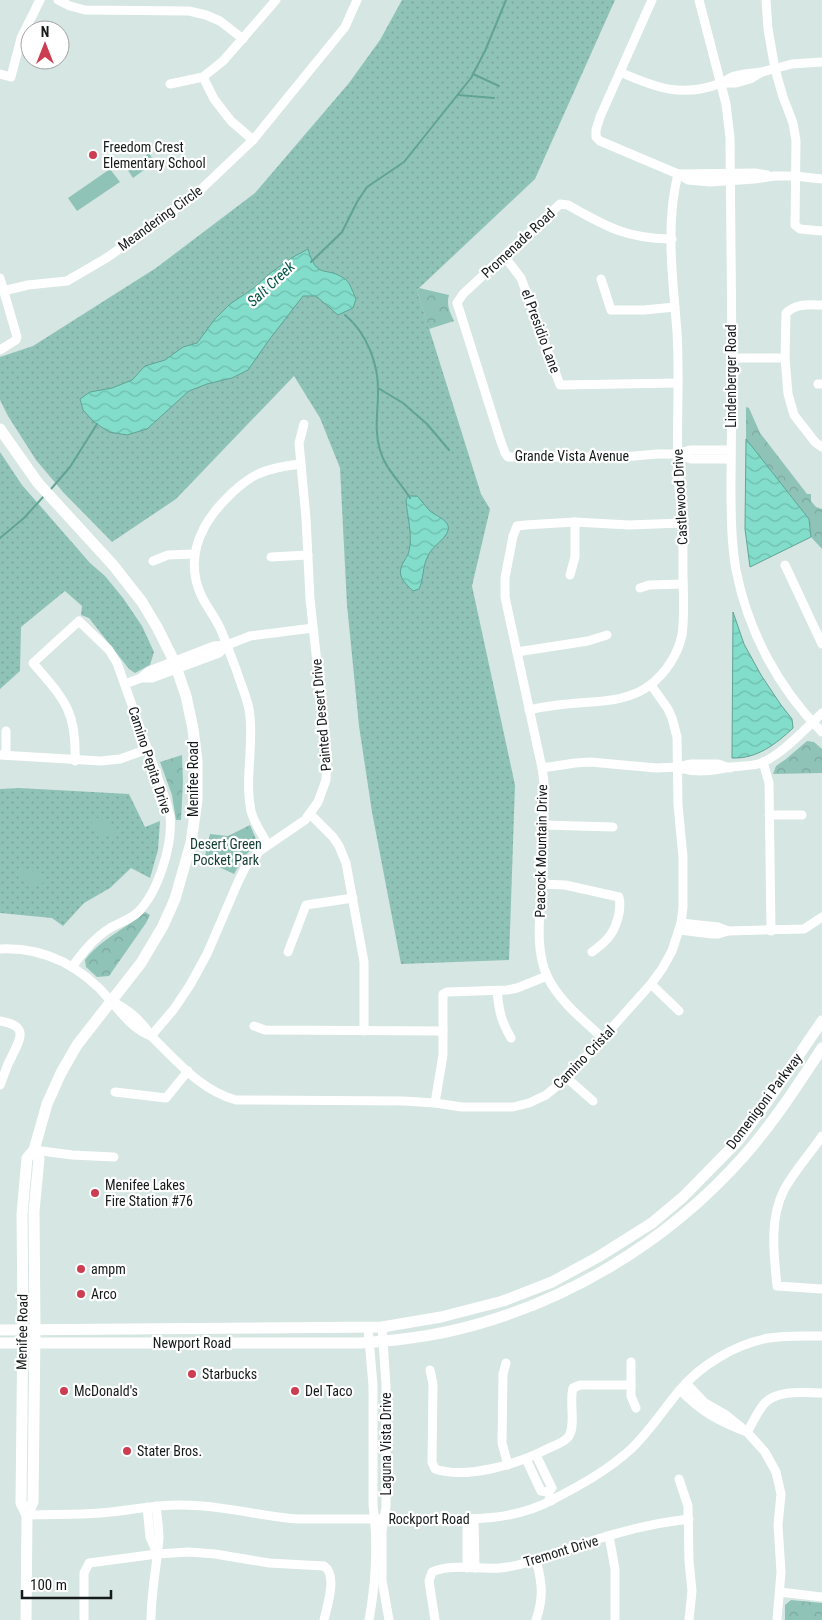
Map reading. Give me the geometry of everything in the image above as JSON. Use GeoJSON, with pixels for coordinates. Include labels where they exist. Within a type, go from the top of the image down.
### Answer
{"type":"FeatureCollection","features":[{"type":"Feature","properties":{"kind":"main road","name":"Menifee Road"},"geometry":{"type":"LineString","coordinates":[[0,429],[23,464],[59,507],[113,565],[142,602],[157,627],[175,665],[189,710],[196,761],[196,800],[191,843],[175,899],[163,926],[141,963],[77,1044],[47,1104],[34,1150],[27,1158],[22,1200],[21,1503],[27,1514]]}},
{"type":"Feature","properties":{"kind":"main road","name":"Domenigoni Parkway"},"geometry":{"type":"LineString","coordinates":[[382,1327],[441,1318],[503,1301],[552,1282],[598,1257],[652,1223],[682,1197],[737,1142],[767,1102],[822,1021]]}},
{"type":"Feature","properties":{"kind":"main road","name":"Domenigoni Parkway"},"geometry":{"type":"LineString","coordinates":[[383,1342],[447,1332],[537,1304],[593,1278],[658,1235],[698,1202],[744,1156],[778,1112],[822,1048]]}},
{"type":"Feature","properties":{"kind":"main road","name":"Menifee Road"},"geometry":{"type":"LineString","coordinates":[[26,1620],[27,1514],[33,1502],[34,1211],[39,1159],[34,1150]]}},
{"type":"Feature","properties":{"kind":"main road","name":"Newport Road"},"geometry":{"type":"LineString","coordinates":[[0,1330],[382,1327]]}},
{"type":"Feature","properties":{"kind":"main road","name":"Newport Road"},"geometry":{"type":"LineString","coordinates":[[0,1343],[383,1342]]}},
{"type":"Feature","properties":{"kind":"street"},"geometry":{"type":"LineString","coordinates":[[0,74],[11,77],[21,38],[40,0]]}},
{"type":"Feature","properties":{"kind":"street"},"geometry":{"type":"LineString","coordinates":[[58,0],[85,10],[189,11],[206,15],[220,22],[243,39]]}},
{"type":"Feature","properties":{"kind":"street"},"geometry":{"type":"LineString","coordinates":[[170,84],[203,76],[223,61],[276,0]]}},
{"type":"Feature","properties":{"kind":"street","name":"Meandering Circle"},"geometry":{"type":"LineString","coordinates":[[3,291],[28,285],[67,281],[108,256],[195,195],[253,140],[345,27],[358,0]]}},
{"type":"Feature","properties":{"kind":"street"},"geometry":{"type":"LineString","coordinates":[[652,0],[600,117],[596,137],[600,141],[688,180],[774,176],[822,179]]}},
{"type":"Feature","properties":{"kind":"street","name":"Lindenberger Road"},"geometry":{"type":"LineString","coordinates":[[699,0],[721,83],[729,125],[732,358],[731,454],[733,540],[736,569],[746,610],[758,640],[787,691],[822,732]]}},
{"type":"Feature","properties":{"kind":"street"},"geometry":{"type":"LineString","coordinates":[[766,0],[768,30],[775,69],[796,141],[795,225],[800,229],[822,231]]}},
{"type":"Feature","properties":{"kind":"street"},"geometry":{"type":"LineString","coordinates":[[620,72],[649,85],[666,89],[688,90],[721,83],[736,83],[750,79],[762,72],[792,64],[822,62]]}},
{"type":"Feature","properties":{"kind":"street"},"geometry":{"type":"LineString","coordinates":[[203,76],[214,99],[231,121],[253,140]]}},
{"type":"Feature","properties":{"kind":"street","name":"Castlewood Drive"},"geometry":{"type":"LineString","coordinates":[[529,710],[630,696],[651,685],[669,665],[680,643],[683,624],[682,523],[677,454],[678,347],[672,239],[672,203],[678,174]]}},
{"type":"Feature","properties":{"kind":"street","name":"Promenade Road"},"geometry":{"type":"LineString","coordinates":[[458,303],[463,294],[560,204],[568,205],[618,231],[644,238],[672,239]]}},
{"type":"Feature","properties":{"kind":"street","name":"el Presidio Lane"},"geometry":{"type":"LineString","coordinates":[[504,256],[521,278],[560,385],[678,383]]}},
{"type":"Feature","properties":{"kind":"street"},"geometry":{"type":"LineString","coordinates":[[0,278],[17,333],[0,350]]}},
{"type":"Feature","properties":{"kind":"street"},"geometry":{"type":"LineString","coordinates":[[601,279],[611,310],[644,310],[675,307]]}},
{"type":"Feature","properties":{"kind":"street","name":"Grande Vista Avenue"},"geometry":{"type":"LineString","coordinates":[[458,303],[500,439],[508,457],[605,457],[677,454],[690,459],[731,454]]}},
{"type":"Feature","properties":{"kind":"street"},"geometry":{"type":"LineString","coordinates":[[822,305],[801,304],[791,308],[786,313],[785,358],[788,394],[794,415],[815,442],[822,447]]}},
{"type":"Feature","properties":{"kind":"street"},"geometry":{"type":"LineString","coordinates":[[732,358],[785,358]]}},
{"type":"Feature","properties":{"kind":"street","name":"Painted Desert Drive"},"geometry":{"type":"LineString","coordinates":[[151,1036],[174,1009],[190,985],[242,873],[251,860],[268,845],[294,829],[310,814],[326,780],[326,747],[313,628],[301,464],[300,443],[304,424]]}},
{"type":"Feature","properties":{"kind":"street"},"geometry":{"type":"LineString","coordinates":[[268,845],[258,828],[249,796],[250,723],[246,698],[220,627],[201,596],[196,580],[195,554],[202,529],[241,484],[265,470],[279,466],[301,464]]}},
{"type":"Feature","properties":{"kind":"street"},"geometry":{"type":"LineString","coordinates":[[570,575],[575,557],[575,522],[629,525],[682,523]]}},
{"type":"Feature","properties":{"kind":"street","name":"Peacock Mountain Drive"},"geometry":{"type":"LineString","coordinates":[[575,522],[517,526],[513,536],[505,578],[505,588],[506,606],[542,768],[544,801],[541,957],[547,976],[566,1004],[603,1038]]}},
{"type":"Feature","properties":{"kind":"street"},"geometry":{"type":"LineString","coordinates":[[153,561],[168,554],[195,554]]}},
{"type":"Feature","properties":{"kind":"street"},"geometry":{"type":"LineString","coordinates":[[271,557],[308,555]]}},
{"type":"Feature","properties":{"kind":"street"},"geometry":{"type":"LineString","coordinates":[[785,565],[822,644]]}},
{"type":"Feature","properties":{"kind":"street"},"geometry":{"type":"LineString","coordinates":[[640,588],[649,585],[683,584]]}},
{"type":"Feature","properties":{"kind":"street","name":"Camino Pepita Drive"},"geometry":{"type":"LineString","coordinates":[[72,967],[85,949],[97,937],[136,913],[151,893],[161,870],[170,830],[170,816],[148,749],[116,663],[109,650],[79,621],[34,663],[55,688],[69,710],[76,740],[75,761]]}},
{"type":"Feature","properties":{"kind":"street"},"geometry":{"type":"LineString","coordinates":[[125,684],[141,678],[152,678],[175,665],[219,653],[227,645],[250,636],[313,628]]}},
{"type":"Feature","properties":{"kind":"street"},"geometry":{"type":"LineString","coordinates":[[517,652],[588,641],[608,635]]}},
{"type":"Feature","properties":{"kind":"street","name":"Camino Cristal"},"geometry":{"type":"LineString","coordinates":[[0,949],[26,950],[41,953],[56,958],[72,967],[111,1001],[124,1007],[146,1028],[151,1036],[207,1087],[228,1098],[236,1100],[435,1102],[462,1107],[521,1105],[546,1095],[567,1078],[651,984],[667,961],[680,927],[683,907],[683,867],[678,805],[677,736],[672,718],[651,685]]}},
{"type":"Feature","properties":{"kind":"street"},"geometry":{"type":"LineString","coordinates":[[542,768],[590,762],[605,762],[632,767],[677,768],[690,764],[718,764],[730,768],[760,764],[780,753],[822,713]]}},
{"type":"Feature","properties":{"kind":"street"},"geometry":{"type":"LineString","coordinates":[[6,731],[3,755],[101,762],[148,749]]}},
{"type":"Feature","properties":{"kind":"street"},"geometry":{"type":"LineString","coordinates":[[763,762],[769,783],[771,931]]}},
{"type":"Feature","properties":{"kind":"street"},"geometry":{"type":"LineString","coordinates":[[310,814],[326,829],[339,846],[346,863],[365,971],[364,1031]]}},
{"type":"Feature","properties":{"kind":"street"},"geometry":{"type":"LineString","coordinates":[[769,815],[802,815]]}},
{"type":"Feature","properties":{"kind":"street"},"geometry":{"type":"LineString","coordinates":[[543,825],[613,827]]}},
{"type":"Feature","properties":{"kind":"street"},"geometry":{"type":"LineString","coordinates":[[541,884],[564,885],[619,897],[620,910],[609,938],[592,952]]}},
{"type":"Feature","properties":{"kind":"street"},"geometry":{"type":"LineString","coordinates":[[288,952],[306,905],[353,898]]}},
{"type":"Feature","properties":{"kind":"street"},"geometry":{"type":"LineString","coordinates":[[680,927],[718,927],[728,931],[804,929],[822,917]]}},
{"type":"Feature","properties":{"kind":"street"},"geometry":{"type":"LineString","coordinates":[[435,1102],[443,1055],[443,994],[518,988],[547,976]]}},
{"type":"Feature","properties":{"kind":"street"},"geometry":{"type":"LineString","coordinates":[[651,984],[679,1011]]}},
{"type":"Feature","properties":{"kind":"street"},"geometry":{"type":"LineString","coordinates":[[497,991],[503,1025],[512,1038]]}},
{"type":"Feature","properties":{"kind":"street"},"geometry":{"type":"LineString","coordinates":[[0,1021],[15,1025],[20,1030],[20,1042],[10,1059],[0,1085]]}},
{"type":"Feature","properties":{"kind":"street"},"geometry":{"type":"LineString","coordinates":[[254,1026],[265,1030],[443,1031]]}},
{"type":"Feature","properties":{"kind":"street"},"geometry":{"type":"LineString","coordinates":[[115,1092],[166,1098],[188,1071]]}},
{"type":"Feature","properties":{"kind":"street"},"geometry":{"type":"LineString","coordinates":[[567,1078],[593,1101]]}},
{"type":"Feature","properties":{"kind":"street"},"geometry":{"type":"LineString","coordinates":[[822,1136],[784,1189],[779,1200],[775,1229],[777,1286],[822,1289]]}},
{"type":"Feature","properties":{"kind":"street"},"geometry":{"type":"LineString","coordinates":[[34,1150],[72,1155],[114,1157]]}},
{"type":"Feature","properties":{"kind":"street","name":"Laguna Vista Drive"},"geometry":{"type":"LineString","coordinates":[[382,1327],[386,1386],[386,1499],[382,1531],[382,1580],[389,1620]]}},
{"type":"Feature","properties":{"kind":"street","name":"Laguna Vista Drive"},"geometry":{"type":"LineString","coordinates":[[368,1328],[373,1385],[373,1505],[376,1576],[369,1620]]}},
{"type":"Feature","properties":{"kind":"street","name":"Rockport Road"},"geometry":{"type":"LineString","coordinates":[[27,1514],[101,1513],[185,1504],[297,1519],[471,1519],[514,1514],[549,1497],[572,1491],[606,1469],[631,1449],[649,1430],[683,1386],[722,1356],[751,1343],[770,1338],[822,1336]]}},
{"type":"Feature","properties":{"kind":"street"},"geometry":{"type":"LineString","coordinates":[[631,1362],[631,1396],[636,1408]]}},
{"type":"Feature","properties":{"kind":"street"},"geometry":{"type":"LineString","coordinates":[[506,1363],[503,1374],[502,1443],[508,1465]]}},
{"type":"Feature","properties":{"kind":"street"},"geometry":{"type":"LineString","coordinates":[[430,1370],[433,1384],[432,1462],[435,1469],[445,1472],[470,1471],[508,1465],[536,1455],[562,1442],[572,1430],[571,1395],[573,1388],[580,1385],[631,1385]]}},
{"type":"Feature","properties":{"kind":"street"},"geometry":{"type":"LineString","coordinates":[[683,1386],[700,1409],[719,1416],[748,1432],[766,1452],[776,1472],[781,1494],[778,1525],[781,1572],[777,1620]]}},
{"type":"Feature","properties":{"kind":"street"},"geometry":{"type":"LineString","coordinates":[[748,1432],[764,1405],[771,1398],[791,1393],[822,1393]]}},
{"type":"Feature","properties":{"kind":"street"},"geometry":{"type":"LineString","coordinates":[[526,1459],[541,1491],[549,1497],[552,1488],[536,1455]]}},
{"type":"Feature","properties":{"kind":"street"},"geometry":{"type":"LineString","coordinates":[[536,1479],[546,1474]]}},
{"type":"Feature","properties":{"kind":"street"},"geometry":{"type":"LineString","coordinates":[[679,1479],[688,1506],[689,1561],[692,1591],[690,1620]]}},
{"type":"Feature","properties":{"kind":"street"},"geometry":{"type":"LineString","coordinates":[[151,1507],[157,1554],[151,1601],[151,1620]]}},
{"type":"Feature","properties":{"kind":"street"},"geometry":{"type":"LineString","coordinates":[[471,1519],[471,1568]]}},
{"type":"Feature","properties":{"kind":"street","name":"Tremont Drive"},"geometry":{"type":"LineString","coordinates":[[435,1620],[429,1581],[432,1572],[441,1568],[502,1568],[536,1560],[608,1536],[656,1524],[689,1519]]}},
{"type":"Feature","properties":{"kind":"street"},"geometry":{"type":"LineString","coordinates":[[608,1536],[615,1569],[615,1620]]}},
{"type":"Feature","properties":{"kind":"street"},"geometry":{"type":"LineString","coordinates":[[84,1620],[84,1573],[89,1563],[157,1554],[201,1552],[269,1563],[324,1566],[328,1568],[331,1583],[324,1620]]}},
{"type":"Feature","properties":{"kind":"street"},"geometry":{"type":"LineString","coordinates":[[536,1560],[542,1588],[542,1600],[536,1620]]}},
{"type":"Feature","properties":{"kind":"street"},"geometry":{"type":"LineString","coordinates":[[780,1592],[822,1596]]}},
{"type":"Feature","properties":{"kind":"green space"},"geometry":{"type":"Polygon","coordinates":[[[402,0],[615,0],[535,179],[417,290],[481,494],[490,509],[472,586],[515,785],[509,960],[401,964],[372,812],[359,726],[347,605],[340,468],[320,418],[294,376],[176,499],[112,542],[63,492],[36,460],[0,400],[0,357],[33,346],[156,268],[255,193],[349,83],[380,40],[402,0]]]}},
{"type":"Feature","properties":{"kind":"green space"},"geometry":{"type":"Polygon","coordinates":[[[149,153],[155,162],[133,178],[127,169],[149,153]]]}},
{"type":"Feature","properties":{"kind":"green space"},"geometry":{"type":"Polygon","coordinates":[[[110,169],[120,182],[77,211],[68,198],[110,169]]]}},
{"type":"Feature","properties":{"kind":"green space"},"geometry":{"type":"Polygon","coordinates":[[[419,288],[449,295],[448,305],[454,321],[429,329],[417,290],[419,288]]]}},
{"type":"Feature","properties":{"kind":"green space"},"geometry":{"type":"Polygon","coordinates":[[[746,407],[749,408],[760,433],[807,494],[811,494],[811,501],[816,507],[822,509],[822,549],[811,537],[809,519],[746,439],[746,407]]]}},
{"type":"Feature","properties":{"kind":"green space"},"geometry":{"type":"Polygon","coordinates":[[[0,452],[22,485],[123,598],[142,626],[154,652],[150,665],[135,673],[129,669],[89,618],[81,615],[82,606],[65,591],[21,627],[20,671],[0,689],[0,452]]]}},
{"type":"Feature","properties":{"kind":"green space"},"geometry":{"type":"Polygon","coordinates":[[[807,741],[814,742],[822,749],[822,773],[773,774],[776,766],[807,741]]]}},
{"type":"Feature","properties":{"kind":"green space"},"geometry":{"type":"Polygon","coordinates":[[[182,755],[181,820],[176,820],[172,795],[160,762],[182,755]]]}},
{"type":"Feature","properties":{"kind":"green space"},"geometry":{"type":"Polygon","coordinates":[[[19,788],[129,794],[145,827],[160,821],[158,850],[150,878],[131,868],[110,888],[84,903],[63,926],[52,918],[0,913],[0,789],[19,788]]]}},
{"type":"Feature","properties":{"kind":"green space"},"geometry":{"type":"Polygon","coordinates":[[[100,817],[107,824],[114,827],[115,831],[112,836],[102,835],[92,824],[92,820],[100,817]]]}},
{"type":"Feature","properties":{"kind":"green space","name":"Desert Green Pocket Park"},"geometry":{"type":"Polygon","coordinates":[[[250,825],[256,839],[255,845],[243,858],[234,874],[204,860],[210,834],[228,836],[250,825]]]}},
{"type":"Feature","properties":{"kind":"green space"},"geometry":{"type":"Polygon","coordinates":[[[19,872],[39,872],[44,874],[46,878],[44,882],[34,886],[20,879],[19,872]]]}},
{"type":"Feature","properties":{"kind":"green space"},"geometry":{"type":"Polygon","coordinates":[[[145,912],[150,915],[146,923],[109,976],[97,977],[86,967],[85,960],[106,940],[145,912]]]}},
{"type":"Feature","properties":{"kind":"green space"},"geometry":{"type":"Polygon","coordinates":[[[791,1600],[822,1603],[822,1620],[785,1620],[785,1605],[791,1600]]]}},
{"type":"Feature","properties":{"kind":"water"},"geometry":{"type":"Polygon","coordinates":[[[308,249],[311,259],[319,269],[345,279],[356,299],[353,308],[338,315],[316,296],[303,296],[248,370],[232,378],[189,391],[147,429],[127,435],[109,432],[94,422],[83,410],[80,399],[90,392],[112,388],[132,380],[145,366],[165,360],[183,347],[197,343],[215,319],[230,304],[254,288],[269,274],[293,257],[308,249]]]}},
{"type":"Feature","properties":{"kind":"water"},"geometry":{"type":"Polygon","coordinates":[[[746,439],[809,519],[811,537],[750,567],[745,529],[746,439]]]}},
{"type":"Feature","properties":{"kind":"water"},"geometry":{"type":"Polygon","coordinates":[[[408,496],[417,496],[448,527],[445,536],[428,556],[419,589],[413,591],[403,580],[400,572],[410,545],[406,500],[408,496]]]}},
{"type":"Feature","properties":{"kind":"water"},"geometry":{"type":"Polygon","coordinates":[[[733,612],[744,644],[761,675],[792,719],[793,728],[773,745],[758,753],[741,758],[732,758],[733,612]]]}},
{"type":"Feature","properties":{"kind":"waterway","name":"Salt Creek"},"geometry":{"type":"LineString","coordinates":[[311,262],[342,232],[367,187],[404,162],[471,78],[485,51],[506,0]]}},
{"type":"Feature","properties":{"kind":"waterway"},"geometry":{"type":"LineString","coordinates":[[473,74],[499,86]]}},
{"type":"Feature","properties":{"kind":"waterway"},"geometry":{"type":"LineString","coordinates":[[458,95],[494,98]]}},
{"type":"Feature","properties":{"kind":"waterway"},"geometry":{"type":"LineString","coordinates":[[345,315],[360,331],[374,361],[378,382],[377,436],[382,457],[410,498]]}},
{"type":"Feature","properties":{"kind":"waterway"},"geometry":{"type":"LineString","coordinates":[[378,388],[403,403],[427,424],[449,450]]}},
{"type":"Feature","properties":{"kind":"waterway","name":"Salt Creek"},"geometry":{"type":"LineString","coordinates":[[51,489],[70,467],[97,424]]}},
{"type":"Feature","properties":{"kind":"waterway","name":"Salt Creek"},"geometry":{"type":"LineString","coordinates":[[0,538],[24,518],[44,496]]}},
{"type":"Feature","properties":{"kind":"place","name":"Freedom Crest Elementary School"},"geometry":{"type":"Point","coordinates":[93,155]}},
{"type":"Feature","properties":{"kind":"place","name":"Menifee Lakes Fire Station #76"},"geometry":{"type":"Point","coordinates":[95,1193]}},
{"type":"Feature","properties":{"kind":"place","name":"ampm"},"geometry":{"type":"Point","coordinates":[81,1269]}},
{"type":"Feature","properties":{"kind":"place","name":"Arco"},"geometry":{"type":"Point","coordinates":[81,1294]}},
{"type":"Feature","properties":{"kind":"place","name":"Starbucks"},"geometry":{"type":"Point","coordinates":[192,1374]}},
{"type":"Feature","properties":{"kind":"place","name":"McDonald's"},"geometry":{"type":"Point","coordinates":[64,1391]}},
{"type":"Feature","properties":{"kind":"place","name":"Del Taco"},"geometry":{"type":"Point","coordinates":[295,1391]}},
{"type":"Feature","properties":{"kind":"place","name":"Stater Bros."},"geometry":{"type":"Point","coordinates":[127,1451]}}]}
